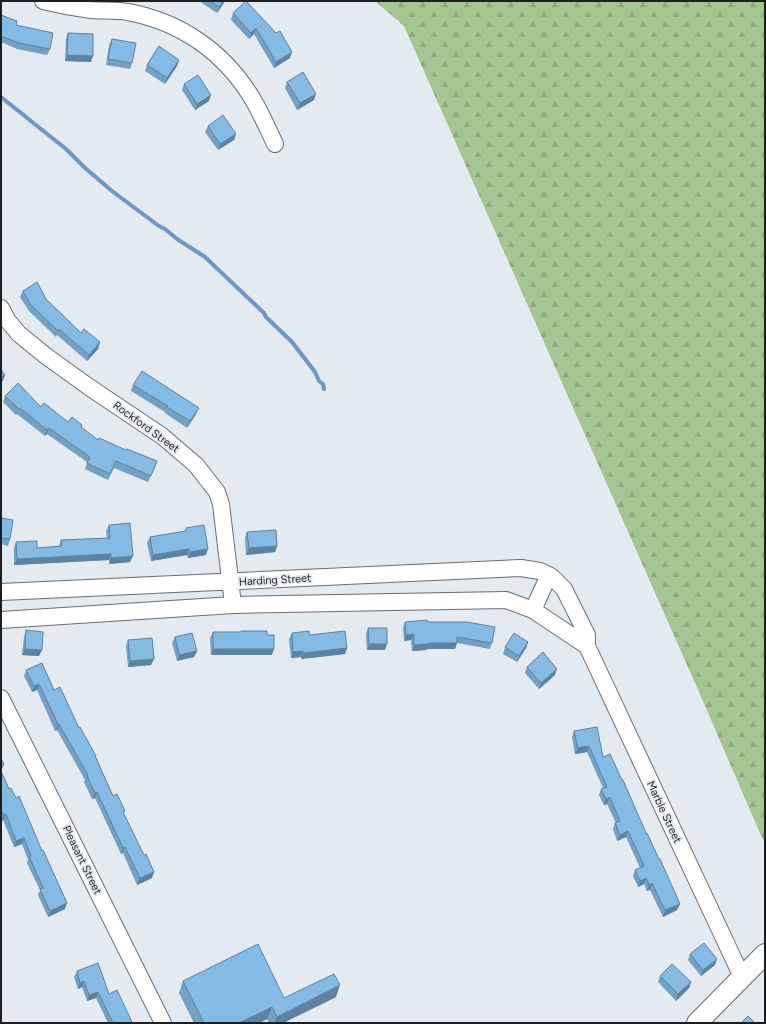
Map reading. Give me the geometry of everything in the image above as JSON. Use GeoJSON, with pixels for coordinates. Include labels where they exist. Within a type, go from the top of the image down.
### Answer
{"type":"FeatureCollection","features":[{"type":"Feature","properties":{"kind":"main road"},"geometry":{"type":"LineString","coordinates":[[697,1023],[765,954]]}},
{"type":"Feature","properties":{"kind":"street"},"geometry":{"type":"LineString","coordinates":[[43,1],[69,7],[127,12],[164,23],[193,36],[225,62],[240,80],[253,99],[275,144]]}},
{"type":"Feature","properties":{"kind":"street","name":"Rockford Street"},"geometry":{"type":"LineString","coordinates":[[1,308],[8,321],[19,334],[46,356],[162,436],[196,465],[217,492],[222,504],[233,605]]}},
{"type":"Feature","properties":{"kind":"street","name":"Harding Street"},"geometry":{"type":"LineString","coordinates":[[1,592],[520,568],[540,571],[549,575]]}},
{"type":"Feature","properties":{"kind":"street"},"geometry":{"type":"LineString","coordinates":[[533,610],[549,575]]}},
{"type":"Feature","properties":{"kind":"street","name":"Marble Street"},"geometry":{"type":"LineString","coordinates":[[549,575],[564,589],[587,635],[587,646],[742,977]]}},
{"type":"Feature","properties":{"kind":"street"},"geometry":{"type":"LineString","coordinates":[[1,620],[233,605],[506,600],[533,610],[587,646]]}},
{"type":"Feature","properties":{"kind":"street","name":"Pleasant Street"},"geometry":{"type":"LineString","coordinates":[[1,698],[163,1023]]}},
{"type":"Feature","properties":{"kind":"green space"},"geometry":{"type":"Polygon","coordinates":[[[375,1],[765,1],[765,837],[763,840],[404,26],[375,1]]]}},
{"type":"Feature","properties":{"kind":"building"},"geometry":{"type":"Polygon","coordinates":[[[210,1],[223,1],[219,7],[210,1]]]}},
{"type":"Feature","properties":{"kind":"building"},"geometry":{"type":"Polygon","coordinates":[[[246,1],[276,33],[280,31],[292,52],[276,62],[256,28],[251,33],[233,13],[246,1]]]}},
{"type":"Feature","properties":{"kind":"building"},"geometry":{"type":"Polygon","coordinates":[[[1,15],[17,21],[16,25],[53,33],[50,49],[19,43],[1,36],[1,15]]]}},
{"type":"Feature","properties":{"kind":"building"},"geometry":{"type":"Polygon","coordinates":[[[68,33],[93,34],[93,56],[67,55],[68,33]]]}},
{"type":"Feature","properties":{"kind":"building"},"geometry":{"type":"Polygon","coordinates":[[[112,39],[136,43],[132,63],[108,59],[112,39]]]}},
{"type":"Feature","properties":{"kind":"building"},"geometry":{"type":"Polygon","coordinates":[[[159,46],[179,60],[167,78],[147,65],[159,46]]]}},
{"type":"Feature","properties":{"kind":"building"},"geometry":{"type":"Polygon","coordinates":[[[303,72],[316,94],[300,103],[287,82],[303,72]]]}},
{"type":"Feature","properties":{"kind":"building"},"geometry":{"type":"Polygon","coordinates":[[[198,75],[211,95],[197,104],[184,84],[198,75]]]}},
{"type":"Feature","properties":{"kind":"building"},"geometry":{"type":"Polygon","coordinates":[[[223,115],[236,134],[220,144],[208,126],[223,115]]]}},
{"type":"Feature","properties":{"kind":"building"},"geometry":{"type":"Polygon","coordinates":[[[37,282],[46,299],[81,333],[84,329],[100,342],[89,355],[59,329],[58,331],[31,305],[23,291],[37,282]]]}},
{"type":"Feature","properties":{"kind":"building"},"geometry":{"type":"Polygon","coordinates":[[[1,369],[5,375],[1,377],[1,369]]]}},
{"type":"Feature","properties":{"kind":"building"},"geometry":{"type":"Polygon","coordinates":[[[142,371],[199,408],[190,421],[133,385],[142,371]]]}},
{"type":"Feature","properties":{"kind":"building"},"geometry":{"type":"Polygon","coordinates":[[[18,383],[41,407],[44,403],[68,422],[72,417],[82,425],[81,427],[98,440],[99,438],[126,450],[127,449],[157,461],[151,476],[116,461],[110,474],[87,463],[90,457],[49,428],[47,430],[20,408],[19,409],[5,396],[18,383]]]}},
{"type":"Feature","properties":{"kind":"building"},"geometry":{"type":"Polygon","coordinates":[[[1,518],[13,520],[10,539],[1,538],[1,518]]]}},
{"type":"Feature","properties":{"kind":"building"},"geometry":{"type":"Polygon","coordinates":[[[130,523],[133,556],[111,558],[111,554],[17,559],[16,542],[37,541],[37,548],[62,546],[61,540],[110,538],[109,525],[130,523]]]}},
{"type":"Feature","properties":{"kind":"building"},"geometry":{"type":"Polygon","coordinates":[[[204,525],[208,549],[190,552],[189,549],[153,555],[150,537],[186,531],[186,528],[204,525]]]}},
{"type":"Feature","properties":{"kind":"building"},"geometry":{"type":"Polygon","coordinates":[[[276,530],[277,546],[249,548],[247,532],[276,530]]]}},
{"type":"Feature","properties":{"kind":"building"},"geometry":{"type":"Polygon","coordinates":[[[427,620],[428,622],[467,622],[495,627],[492,643],[457,637],[457,643],[429,643],[414,645],[414,634],[406,635],[405,622],[427,620]]]}},
{"type":"Feature","properties":{"kind":"building"},"geometry":{"type":"Polygon","coordinates":[[[368,628],[387,628],[387,644],[369,644],[368,628]]]}},
{"type":"Feature","properties":{"kind":"building"},"geometry":{"type":"Polygon","coordinates":[[[26,630],[43,632],[42,650],[25,649],[26,630]]]}},
{"type":"Feature","properties":{"kind":"building"},"geometry":{"type":"Polygon","coordinates":[[[267,631],[267,635],[274,635],[274,649],[213,649],[213,632],[267,631]]]}},
{"type":"Feature","properties":{"kind":"building"},"geometry":{"type":"Polygon","coordinates":[[[309,631],[309,635],[345,631],[347,648],[303,653],[303,651],[293,652],[292,633],[309,631]]]}},
{"type":"Feature","properties":{"kind":"building"},"geometry":{"type":"Polygon","coordinates":[[[192,633],[197,651],[179,655],[175,637],[192,633]]]}},
{"type":"Feature","properties":{"kind":"building"},"geometry":{"type":"Polygon","coordinates":[[[514,633],[528,642],[519,656],[505,647],[514,633]]]}},
{"type":"Feature","properties":{"kind":"building"},"geometry":{"type":"Polygon","coordinates":[[[152,638],[154,659],[130,661],[128,640],[152,638]]]}},
{"type":"Feature","properties":{"kind":"building"},"geometry":{"type":"Polygon","coordinates":[[[543,652],[557,669],[541,683],[527,667],[543,652]]]}},
{"type":"Feature","properties":{"kind":"building"},"geometry":{"type":"Polygon","coordinates":[[[42,663],[54,690],[60,687],[79,728],[80,727],[96,756],[113,796],[117,794],[125,811],[123,812],[154,872],[140,878],[125,847],[123,848],[97,792],[95,793],[87,776],[88,775],[58,724],[39,684],[34,686],[26,670],[42,663]]]}},
{"type":"Feature","properties":{"kind":"building"},"geometry":{"type":"Polygon","coordinates":[[[597,727],[603,757],[610,754],[680,904],[665,910],[652,883],[649,885],[646,878],[640,881],[635,870],[644,866],[628,831],[620,835],[615,823],[620,821],[610,797],[606,799],[601,789],[607,787],[589,746],[578,748],[574,731],[597,727]]]}},
{"type":"Feature","properties":{"kind":"building"},"geometry":{"type":"Polygon","coordinates":[[[1,759],[4,764],[1,766],[1,759]]]}},
{"type":"Feature","properties":{"kind":"building"},"geometry":{"type":"Polygon","coordinates":[[[1,771],[9,789],[11,788],[16,798],[19,796],[42,851],[43,850],[67,903],[50,911],[40,889],[43,888],[29,856],[31,856],[24,838],[16,841],[6,814],[4,815],[1,809],[1,771]]]}},
{"type":"Feature","properties":{"kind":"building"},"geometry":{"type":"Polygon","coordinates":[[[704,943],[717,959],[703,970],[690,954],[704,943]]]}},
{"type":"Feature","properties":{"kind":"building"},"geometry":{"type":"Polygon","coordinates":[[[258,944],[284,998],[334,974],[340,985],[277,1017],[272,1007],[239,1023],[204,1023],[183,981],[258,944]]]}},
{"type":"Feature","properties":{"kind":"building"},"geometry":{"type":"Polygon","coordinates":[[[98,963],[109,994],[117,990],[132,1022],[113,1023],[98,992],[89,995],[84,981],[80,983],[77,971],[98,963]]]}},
{"type":"Feature","properties":{"kind":"building"},"geometry":{"type":"Polygon","coordinates":[[[672,964],[691,982],[678,994],[660,976],[672,964]]]}},
{"type":"Feature","properties":{"kind":"building"},"geometry":{"type":"Polygon","coordinates":[[[748,1016],[755,1023],[741,1023],[748,1016]]]}},
{"type":"Feature","properties":{"kind":"waterway"},"geometry":{"type":"LineString","coordinates":[[1,97],[66,149],[112,191],[177,239],[205,257],[292,342],[315,372],[319,381],[323,384],[324,389]]}}]}
